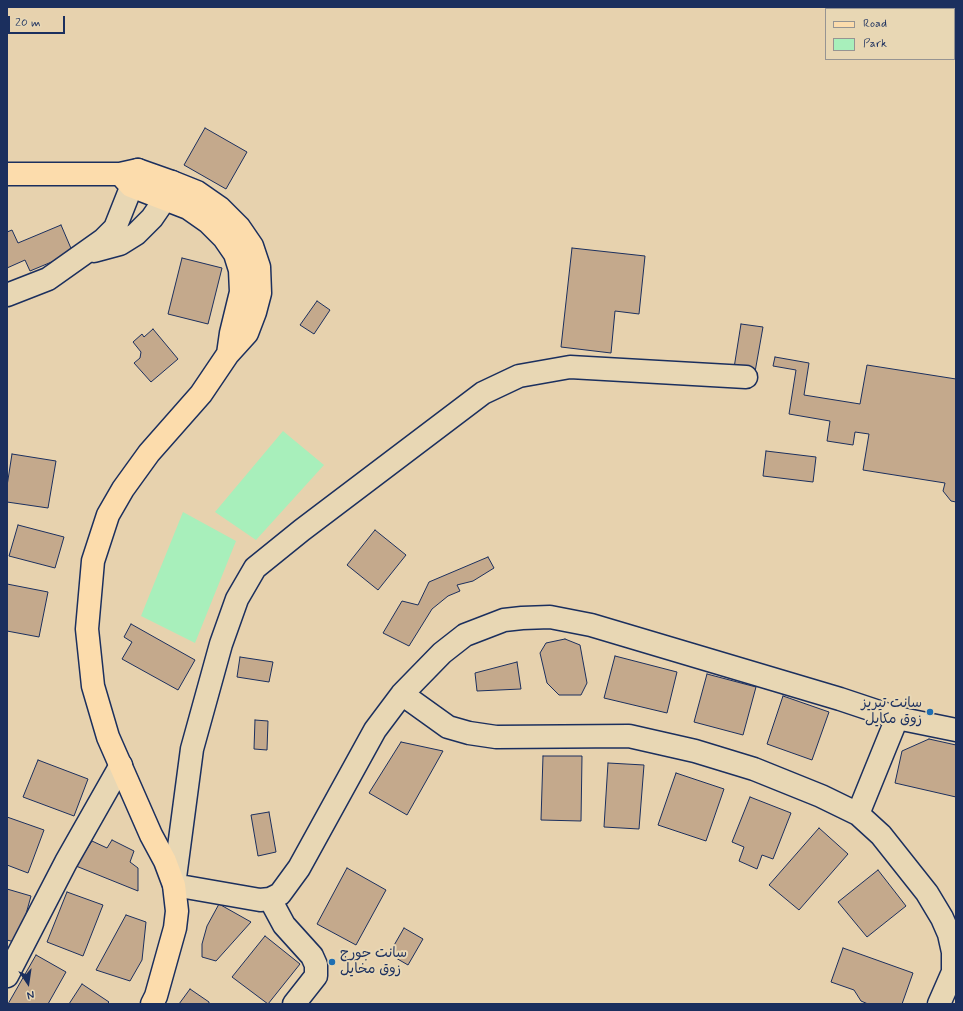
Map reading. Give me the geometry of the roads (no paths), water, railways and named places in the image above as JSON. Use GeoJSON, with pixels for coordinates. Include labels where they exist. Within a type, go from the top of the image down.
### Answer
{"type":"FeatureCollection","features":[{"type":"Feature","properties":{"kind":"main road"},"geometry":{"type":"LineString","coordinates":[[7,174],[130,177],[168,191],[197,192],[220,208],[238,227],[252,246],[259,267],[260,293],[247,333],[228,354],[201,394],[149,453],[123,489],[108,515],[93,561],[87,629],[93,686],[108,737],[151,835],[165,861],[174,885],[177,911],[175,928],[156,996],[152,1004]]}},
{"type":"Feature","properties":{"kind":"street"},"geometry":{"type":"LineString","coordinates":[[7,295],[48,279],[103,240],[115,228],[130,177]]}},
{"type":"Feature","properties":{"kind":"street"},"geometry":{"type":"LineString","coordinates":[[82,255],[120,244],[136,234],[152,218],[168,191]]}},
{"type":"Feature","properties":{"kind":"street"},"geometry":{"type":"LineString","coordinates":[[746,377],[570,367],[520,376],[483,393],[302,530],[255,568],[237,599],[221,644],[192,749],[174,885],[260,900],[270,899],[280,894],[292,878],[375,730],[402,694],[442,653],[465,635],[504,620],[550,617],[591,625],[673,648],[897,718],[956,730]]}},
{"type":"Feature","properties":{"kind":"street"},"geometry":{"type":"LineString","coordinates":[[402,694],[448,727],[469,733],[509,738],[629,736],[695,751],[754,769],[821,796],[858,814],[881,835],[927,893],[942,918],[949,934],[953,952],[953,972],[939,1004]]}},
{"type":"Feature","properties":{"kind":"street"},"geometry":{"type":"LineString","coordinates":[[858,814],[897,718]]}},
{"type":"Feature","properties":{"kind":"street"},"geometry":{"type":"LineString","coordinates":[[7,976],[66,862],[121,765]]}},
{"type":"Feature","properties":{"kind":"street"},"geometry":{"type":"LineString","coordinates":[[270,899],[284,925],[308,951],[316,964],[316,976],[294,1004]]}},
{"type":"Feature","properties":{"kind":"place","name":"سانت تيريز زوق مكايل"},"geometry":{"type":"Point","coordinates":[930,712]}},
{"type":"Feature","properties":{"kind":"place","name":"سانت جورج زوق مخايل"},"geometry":{"type":"Point","coordinates":[332,962]}}]}
